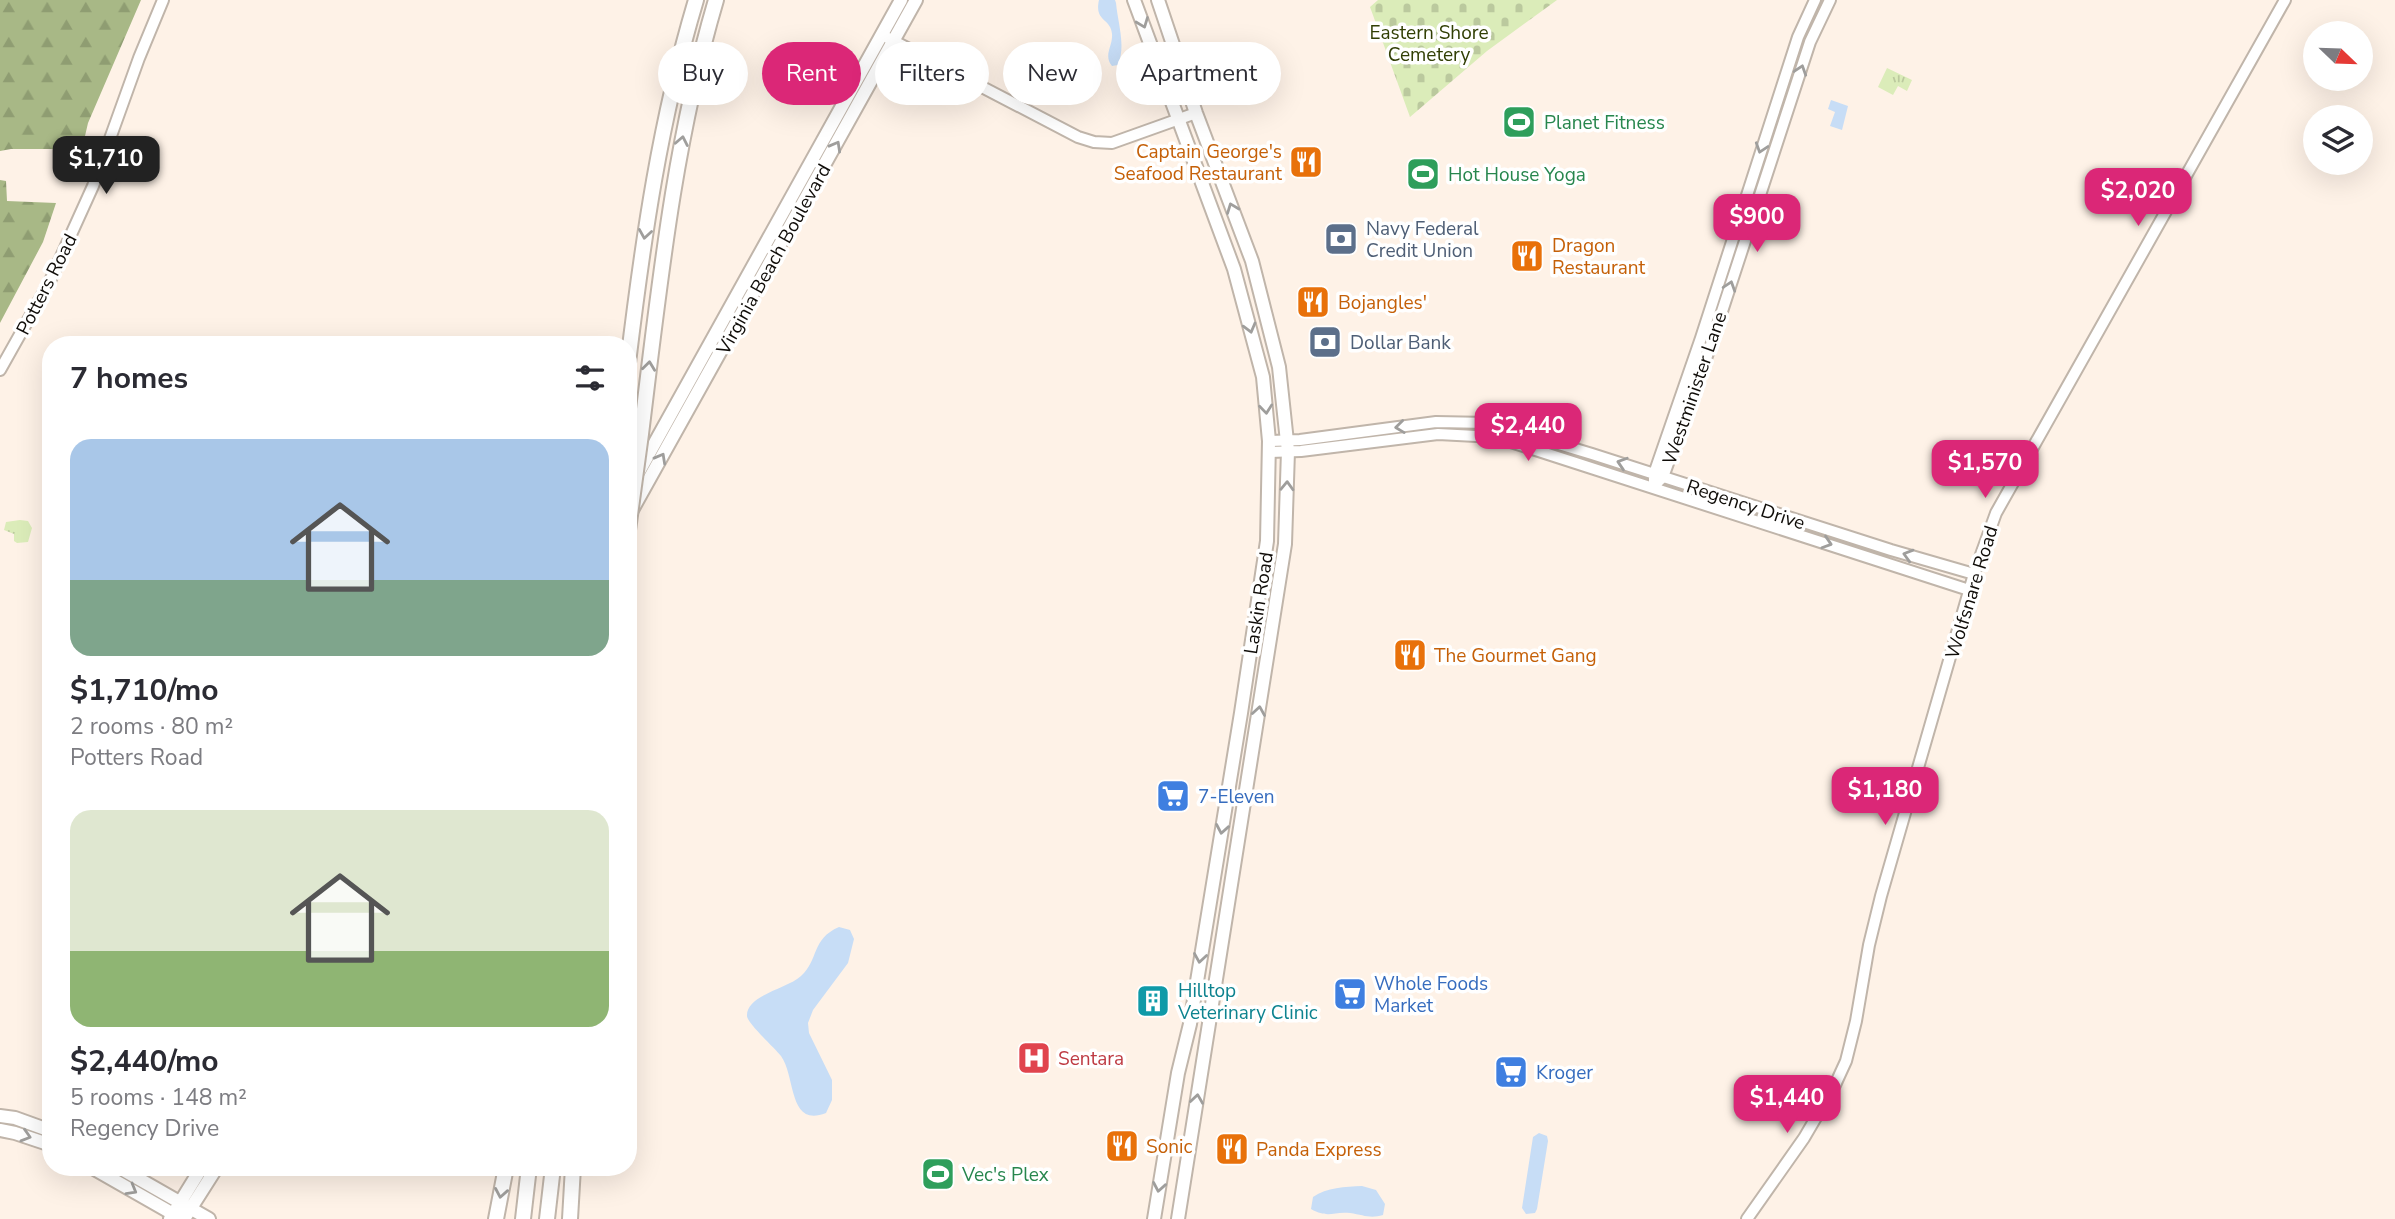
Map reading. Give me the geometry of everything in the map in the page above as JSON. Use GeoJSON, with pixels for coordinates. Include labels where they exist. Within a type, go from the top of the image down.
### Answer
{"type":"FeatureCollection","features":[{"type":"Feature","properties":{"kind":"highway"},"geometry":{"type":"LineString","coordinates":[[631,336],[641,254],[664,120],[696,0]]}},
{"type":"Feature","properties":{"kind":"highway"},"geometry":{"type":"LineString","coordinates":[[637,464],[673,186],[696,75],[716,0]]}},
{"type":"Feature","properties":{"kind":"highway"},"geometry":{"type":"LineString","coordinates":[[496,1219],[504,1176]]}},
{"type":"Feature","properties":{"kind":"highway"},"geometry":{"type":"LineString","coordinates":[[523,1219],[528,1176]]}},
{"type":"Feature","properties":{"kind":"highway"},"geometry":{"type":"LineString","coordinates":[[547,1219],[552,1176]]}},
{"type":"Feature","properties":{"kind":"highway"},"geometry":{"type":"LineString","coordinates":[[570,1219],[572,1176]]}},
{"type":"Feature","properties":{"kind":"main road","name":"Virginia Beach Boulevard"},"geometry":{"type":"LineString","coordinates":[[637,501],[888,38],[901,0]]}},
{"type":"Feature","properties":{"kind":"main road","name":"Virginia Beach Boulevard"},"geometry":{"type":"LineString","coordinates":[[637,475],[888,38],[916,0]]}},
{"type":"Feature","properties":{"kind":"main road","name":"Laskin Road"},"geometry":{"type":"LineString","coordinates":[[1134,0],[1234,269],[1263,377],[1270,447],[1267,541],[1243,701],[1190,1024],[1178,1073],[1154,1219]]}},
{"type":"Feature","properties":{"kind":"main road","name":"Laskin Road"},"geometry":{"type":"LineString","coordinates":[[1158,0],[1254,270],[1279,367],[1288,446],[1285,544],[1254,779],[1178,1219]]}},
{"type":"Feature","properties":{"kind":"main road"},"geometry":{"type":"LineString","coordinates":[[0,1116],[15,1118],[42,1128]]}},
{"type":"Feature","properties":{"kind":"main road"},"geometry":{"type":"LineString","coordinates":[[0,1130],[42,1142]]}},
{"type":"Feature","properties":{"kind":"main road"},"geometry":{"type":"LineString","coordinates":[[108,1176],[180,1213],[209,1219]]}},
{"type":"Feature","properties":{"kind":"main road"},"geometry":{"type":"LineString","coordinates":[[130,1176],[180,1213]]}},
{"type":"Feature","properties":{"kind":"main road"},"geometry":{"type":"LineString","coordinates":[[180,1213],[198,1176]]}},
{"type":"Feature","properties":{"kind":"main road"},"geometry":{"type":"LineString","coordinates":[[180,1213],[210,1176]]}},
{"type":"Feature","properties":{"kind":"street","name":"Potters Road"},"geometry":{"type":"LineString","coordinates":[[0,370],[50,281],[93,186],[163,0]]}},
{"type":"Feature","properties":{"kind":"street","name":"Westminister Lane"},"geometry":{"type":"LineString","coordinates":[[1654,487],[1798,37],[1815,0]]}},
{"type":"Feature","properties":{"kind":"street","name":"Westminister Lane"},"geometry":{"type":"LineString","coordinates":[[1658,475],[1712,342],[1810,42],[1830,0]]}},
{"type":"Feature","properties":{"kind":"street","name":"Wolfsnare Road"},"geometry":{"type":"LineString","coordinates":[[1747,1219],[1804,1138],[1846,1061],[1875,920],[1969,590],[1996,513],[2285,0]]}},
{"type":"Feature","properties":{"kind":"street"},"geometry":{"type":"LineString","coordinates":[[888,38],[1078,138],[1094,142],[1112,143],[1196,113]]}},
{"type":"Feature","properties":{"kind":"street","name":"Regency Drive"},"geometry":{"type":"LineString","coordinates":[[1288,446],[1436,422],[1489,423],[1974,574]]}},
{"type":"Feature","properties":{"kind":"street","name":"Regency Drive"},"geometry":{"type":"LineString","coordinates":[[1270,447],[1438,434],[1495,437],[1969,590]]}},
{"type":"Feature","properties":{"kind":"green space"},"geometry":{"type":"Polygon","coordinates":[[[0,0],[141,0],[88,123],[82,149],[0,151],[0,0]]]}},
{"type":"Feature","properties":{"kind":"green space","name":"Eastern Shore Cemetery"},"geometry":{"type":"Polygon","coordinates":[[[1378,0],[1557,0],[1487,51],[1410,117],[1370,7],[1378,0]]]}},
{"type":"Feature","properties":{"kind":"green space"},"geometry":{"type":"Polygon","coordinates":[[[1887,68],[1912,80],[1907,91],[1898,86],[1893,95],[1878,87],[1887,68]]]}},
{"type":"Feature","properties":{"kind":"green space"},"geometry":{"type":"Polygon","coordinates":[[[0,180],[6,181],[7,201],[56,203],[43,242],[0,323],[0,180]]]}},
{"type":"Feature","properties":{"kind":"green space"},"geometry":{"type":"Polygon","coordinates":[[[28,521],[32,528],[28,542],[17,543],[14,541],[14,534],[4,530],[6,522],[28,521]]]}},
{"type":"Feature","properties":{"kind":"water"},"geometry":{"type":"Polygon","coordinates":[[[1099,0],[1115,0],[1121,42],[1116,42],[1116,65],[1112,66],[1108,58],[1111,29],[1098,7],[1099,0]]]}},
{"type":"Feature","properties":{"kind":"water"},"geometry":{"type":"Polygon","coordinates":[[[1831,100],[1848,106],[1842,130],[1830,126],[1835,112],[1828,109],[1831,100]]]}},
{"type":"Feature","properties":{"kind":"water"},"geometry":{"type":"Polygon","coordinates":[[[839,927],[850,930],[854,939],[848,963],[813,1010],[808,1023],[809,1033],[832,1080],[832,1100],[826,1113],[814,1116],[799,1107],[781,1056],[747,1016],[753,1003],[801,976],[807,970],[824,937],[839,927]]]}},
{"type":"Feature","properties":{"kind":"water"},"geometry":{"type":"Polygon","coordinates":[[[1539,1133],[1547,1136],[1548,1141],[1537,1209],[1535,1213],[1526,1214],[1522,1208],[1533,1137],[1539,1133]]]}},
{"type":"Feature","properties":{"kind":"water"},"geometry":{"type":"Polygon","coordinates":[[[1362,1186],[1376,1190],[1385,1204],[1383,1215],[1371,1217],[1350,1213],[1327,1214],[1311,1209],[1313,1197],[1324,1191],[1362,1186]]]}},
{"type":"Feature","properties":{"kind":"place","name":"Planet Fitness"},"geometry":{"type":"Point","coordinates":[1519,122]}},
{"type":"Feature","properties":{"kind":"place","name":"Captain George's Seafood Restaurant"},"geometry":{"type":"Point","coordinates":[1306,162]}},
{"type":"Feature","properties":{"kind":"place","name":"Hot House Yoga"},"geometry":{"type":"Point","coordinates":[1423,174]}},
{"type":"Feature","properties":{"kind":"place","name":"Navy Federal Credit Union"},"geometry":{"type":"Point","coordinates":[1341,239]}},
{"type":"Feature","properties":{"kind":"place","name":"Dragon Restaurant"},"geometry":{"type":"Point","coordinates":[1527,256]}},
{"type":"Feature","properties":{"kind":"place","name":"Bojangles'"},"geometry":{"type":"Point","coordinates":[1313,302]}},
{"type":"Feature","properties":{"kind":"place","name":"Dollar Bank"},"geometry":{"type":"Point","coordinates":[1325,342]}},
{"type":"Feature","properties":{"kind":"place","name":"The Gourmet Gang"},"geometry":{"type":"Point","coordinates":[1410,655]}},
{"type":"Feature","properties":{"kind":"place","name":"7-Eleven"},"geometry":{"type":"Point","coordinates":[1173,796]}},
{"type":"Feature","properties":{"kind":"place","name":"Whole Foods Market"},"geometry":{"type":"Point","coordinates":[1350,994]}},
{"type":"Feature","properties":{"kind":"place","name":"Hilltop Veterinary Clinic"},"geometry":{"type":"Point","coordinates":[1153,1001]}},
{"type":"Feature","properties":{"kind":"place","name":"Sentara"},"geometry":{"type":"Point","coordinates":[1034,1058]}},
{"type":"Feature","properties":{"kind":"place","name":"Kroger"},"geometry":{"type":"Point","coordinates":[1511,1072]}},
{"type":"Feature","properties":{"kind":"place","name":"Sonic"},"geometry":{"type":"Point","coordinates":[1122,1146]}},
{"type":"Feature","properties":{"kind":"place","name":"Panda Express"},"geometry":{"type":"Point","coordinates":[1232,1149]}},
{"type":"Feature","properties":{"kind":"place","name":"Vec's Plex"},"geometry":{"type":"Point","coordinates":[938,1174]}}]}
